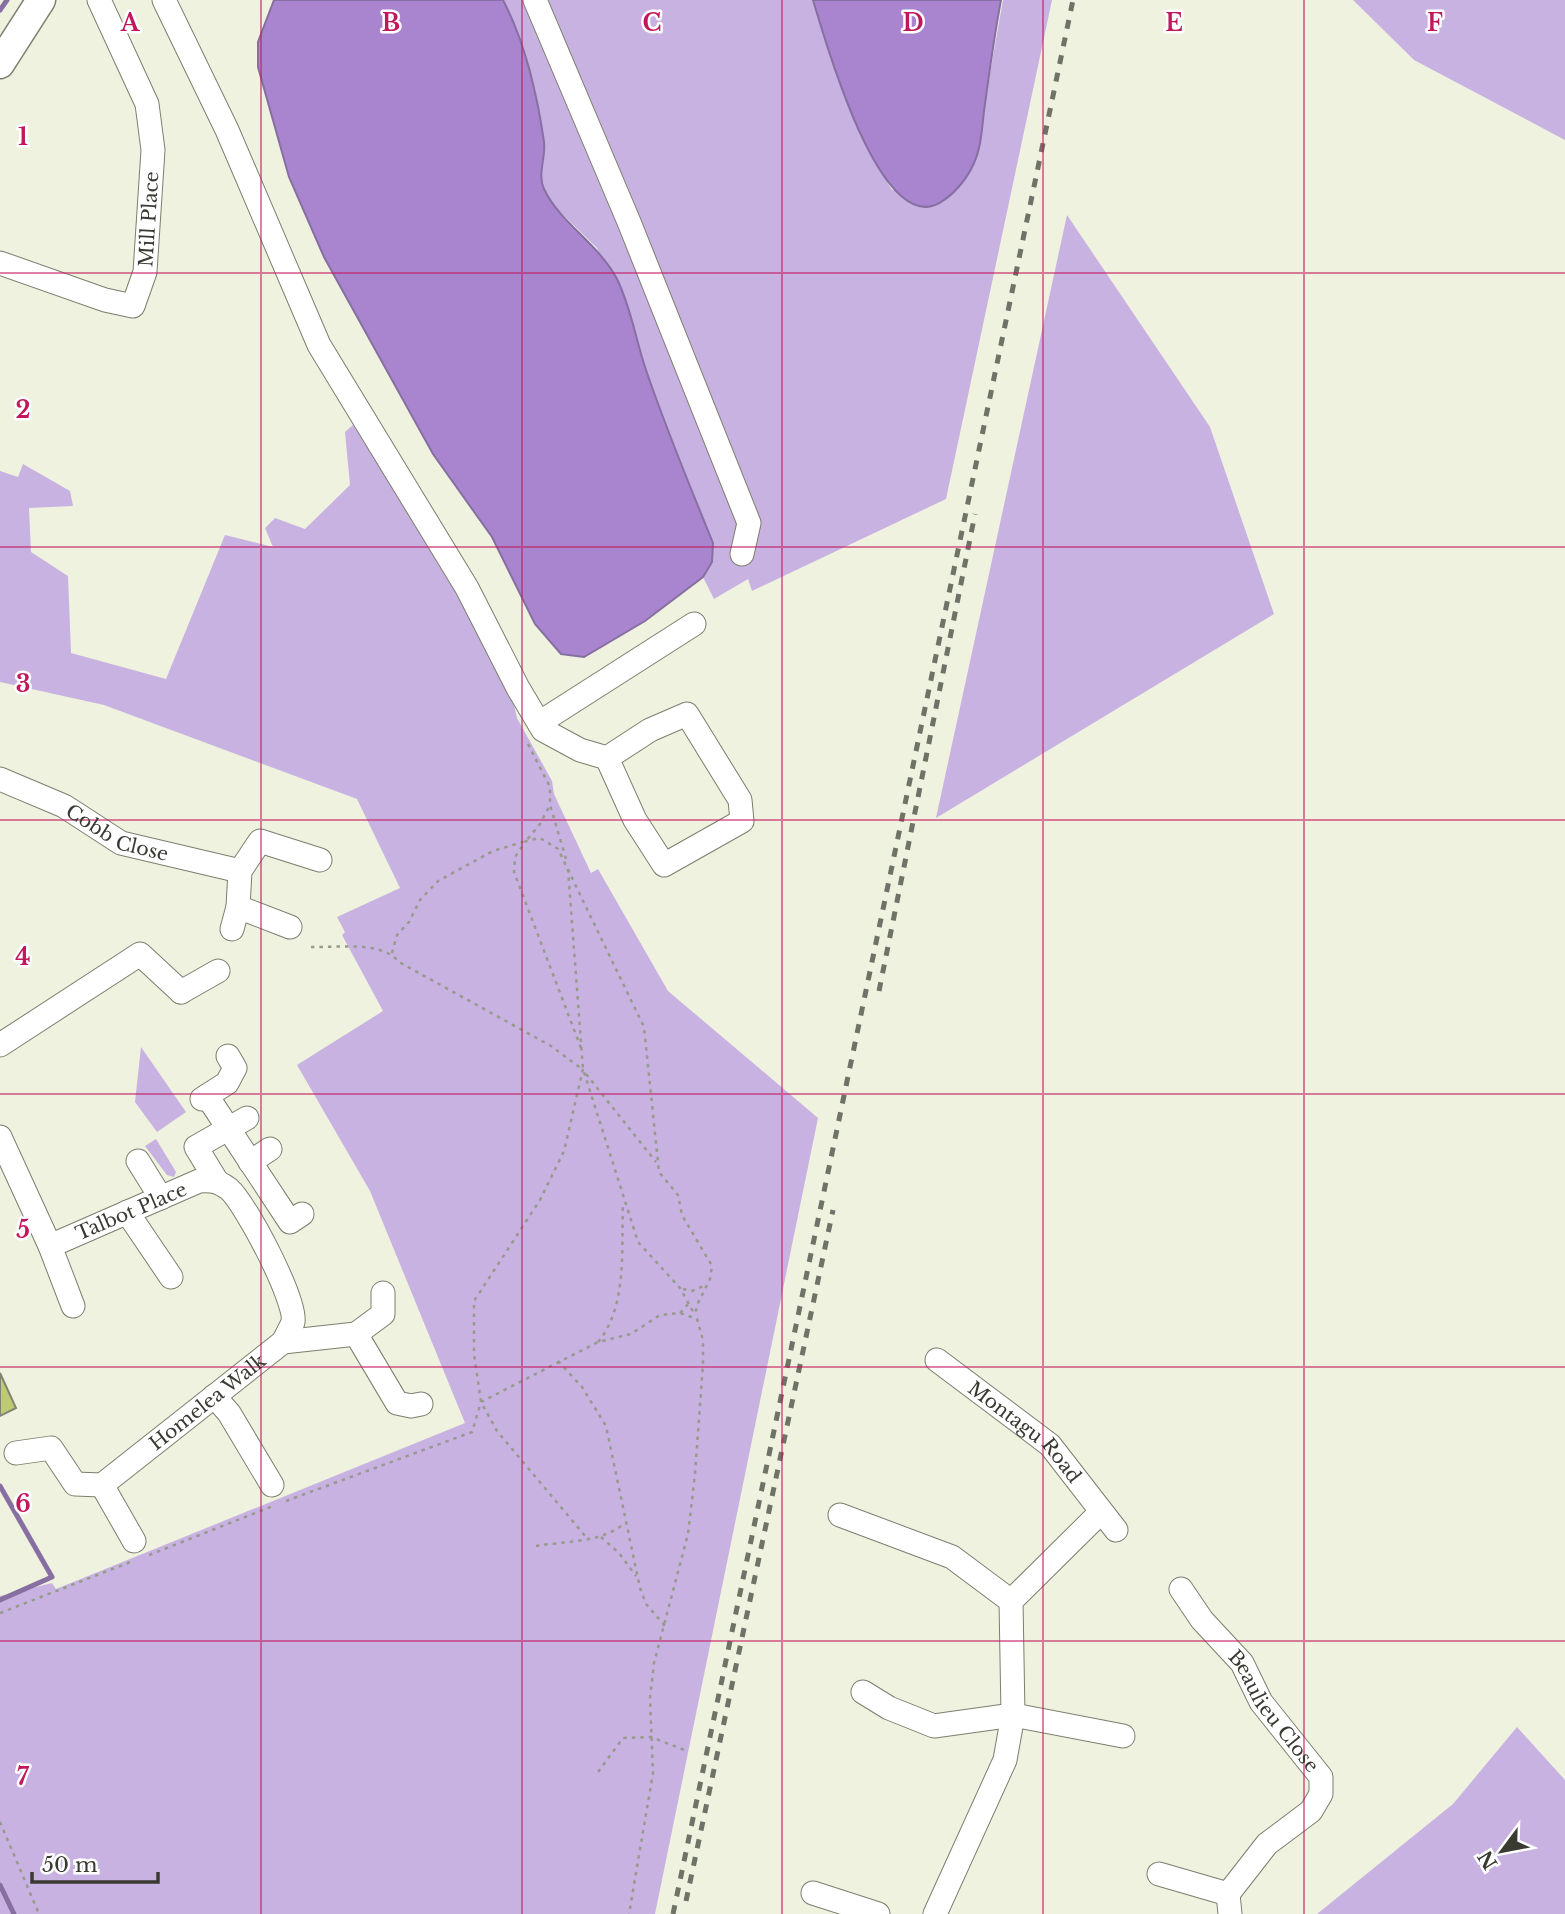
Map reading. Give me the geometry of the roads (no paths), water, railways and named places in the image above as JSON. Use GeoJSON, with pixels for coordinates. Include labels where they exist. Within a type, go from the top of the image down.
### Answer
{"type":"FeatureCollection","features":[{"type":"Feature","properties":{"kind":"main road"},"geometry":{"type":"LineString","coordinates":[[0,64],[41,0]]}},
{"type":"Feature","properties":{"kind":"street","name":"Mill Place"},"geometry":{"type":"LineString","coordinates":[[0,263],[105,300],[133,306],[145,272],[153,150],[147,104],[99,0]]}},
{"type":"Feature","properties":{"kind":"street"},"geometry":{"type":"LineString","coordinates":[[164,0],[227,130],[319,345],[467,588],[541,727],[580,750],[607,758],[635,820],[664,865],[743,821],[740,800],[687,714],[650,730],[607,758]]}},
{"type":"Feature","properties":{"kind":"street"},"geometry":{"type":"LineString","coordinates":[[534,0],[629,222],[749,523],[742,554]]}},
{"type":"Feature","properties":{"kind":"street"},"geometry":{"type":"LineString","coordinates":[[541,727],[694,624]]}},
{"type":"Feature","properties":{"kind":"street","name":"Cobb Close"},"geometry":{"type":"LineString","coordinates":[[0,779],[64,806],[121,843],[240,871]]}},
{"type":"Feature","properties":{"kind":"street"},"geometry":{"type":"LineString","coordinates":[[290,927],[235,918],[240,871],[263,831],[320,860]]}},
{"type":"Feature","properties":{"kind":"street"},"geometry":{"type":"LineString","coordinates":[[0,1045],[140,954],[184,1002],[218,971]]}},
{"type":"Feature","properties":{"kind":"street"},"geometry":{"type":"LineString","coordinates":[[228,1056],[235,1068],[226,1083],[204,1097],[237,1124],[250,1162],[274,1200],[296,1218]]}},
{"type":"Feature","properties":{"kind":"street"},"geometry":{"type":"LineString","coordinates":[[216,1180],[196,1147],[237,1124]]}},
{"type":"Feature","properties":{"kind":"street"},"geometry":{"type":"LineString","coordinates":[[0,1137],[50,1246],[73,1306]]}},
{"type":"Feature","properties":{"kind":"street"},"geometry":{"type":"LineString","coordinates":[[250,1162],[270,1149]]}},
{"type":"Feature","properties":{"kind":"street"},"geometry":{"type":"LineString","coordinates":[[138,1161],[161,1198]]}},
{"type":"Feature","properties":{"kind":"street","name":"Talbot Place"},"geometry":{"type":"LineString","coordinates":[[50,1246],[199,1181],[216,1180]]}},
{"type":"Feature","properties":{"kind":"street","name":"Homelea Walk"},"geometry":{"type":"LineString","coordinates":[[102,1485],[283,1342],[293,1321],[291,1299],[264,1244],[232,1191],[216,1180]]}},
{"type":"Feature","properties":{"kind":"street"},"geometry":{"type":"LineString","coordinates":[[127,1212],[171,1277]]}},
{"type":"Feature","properties":{"kind":"street"},"geometry":{"type":"LineString","coordinates":[[283,1342],[356,1334],[383,1314],[383,1293]]}},
{"type":"Feature","properties":{"kind":"street"},"geometry":{"type":"LineString","coordinates":[[356,1334],[397,1402],[411,1406],[421,1404]]}},
{"type":"Feature","properties":{"kind":"street","name":"Montagu Road"},"geometry":{"type":"LineString","coordinates":[[937,1360],[1050,1444],[1100,1513],[1116,1530]]}},
{"type":"Feature","properties":{"kind":"street"},"geometry":{"type":"LineString","coordinates":[[214,1396],[229,1413],[274,1494]]}},
{"type":"Feature","properties":{"kind":"street"},"geometry":{"type":"LineString","coordinates":[[16,1453],[51,1448],[75,1484],[102,1485],[134,1541]]}},
{"type":"Feature","properties":{"kind":"street"},"geometry":{"type":"LineString","coordinates":[[935,1914],[1005,1760],[1013,1715],[1010,1601],[1100,1513]]}},
{"type":"Feature","properties":{"kind":"street"},"geometry":{"type":"LineString","coordinates":[[840,1515],[953,1557],[1010,1601]]}},
{"type":"Feature","properties":{"kind":"street","name":"Beaulieu Close"},"geometry":{"type":"LineString","coordinates":[[1159,1874],[1229,1904],[1267,1844],[1311,1811],[1321,1794],[1321,1777],[1261,1702],[1242,1663],[1202,1620],[1181,1589]]}},
{"type":"Feature","properties":{"kind":"street"},"geometry":{"type":"LineString","coordinates":[[863,1692],[889,1708],[934,1726],[1013,1715],[1123,1736]]}},
{"type":"Feature","properties":{"kind":"street"},"geometry":{"type":"LineString","coordinates":[[813,1892],[878,1914]]}},
{"type":"Feature","properties":{"kind":"waterway"},"geometry":{"type":"LineString","coordinates":[[0,10],[7,0]]}},
{"type":"Feature","properties":{"kind":"waterway"},"geometry":{"type":"LineString","coordinates":[[0,1486],[52,1577],[0,1600]]}},
{"type":"Feature","properties":{"kind":"waterway"},"geometry":{"type":"LineString","coordinates":[[0,1885],[14,1914]]}},
{"type":"Feature","properties":{"kind":"railway"},"geometry":{"type":"LineString","coordinates":[[673,1914],[1073,0]]}},
{"type":"Feature","properties":{"kind":"railway"},"geometry":{"type":"LineString","coordinates":[[879,991],[975,514]]}},
{"type":"Feature","properties":{"kind":"railway"},"geometry":{"type":"LineString","coordinates":[[686,1901],[833,1210]]}}]}
